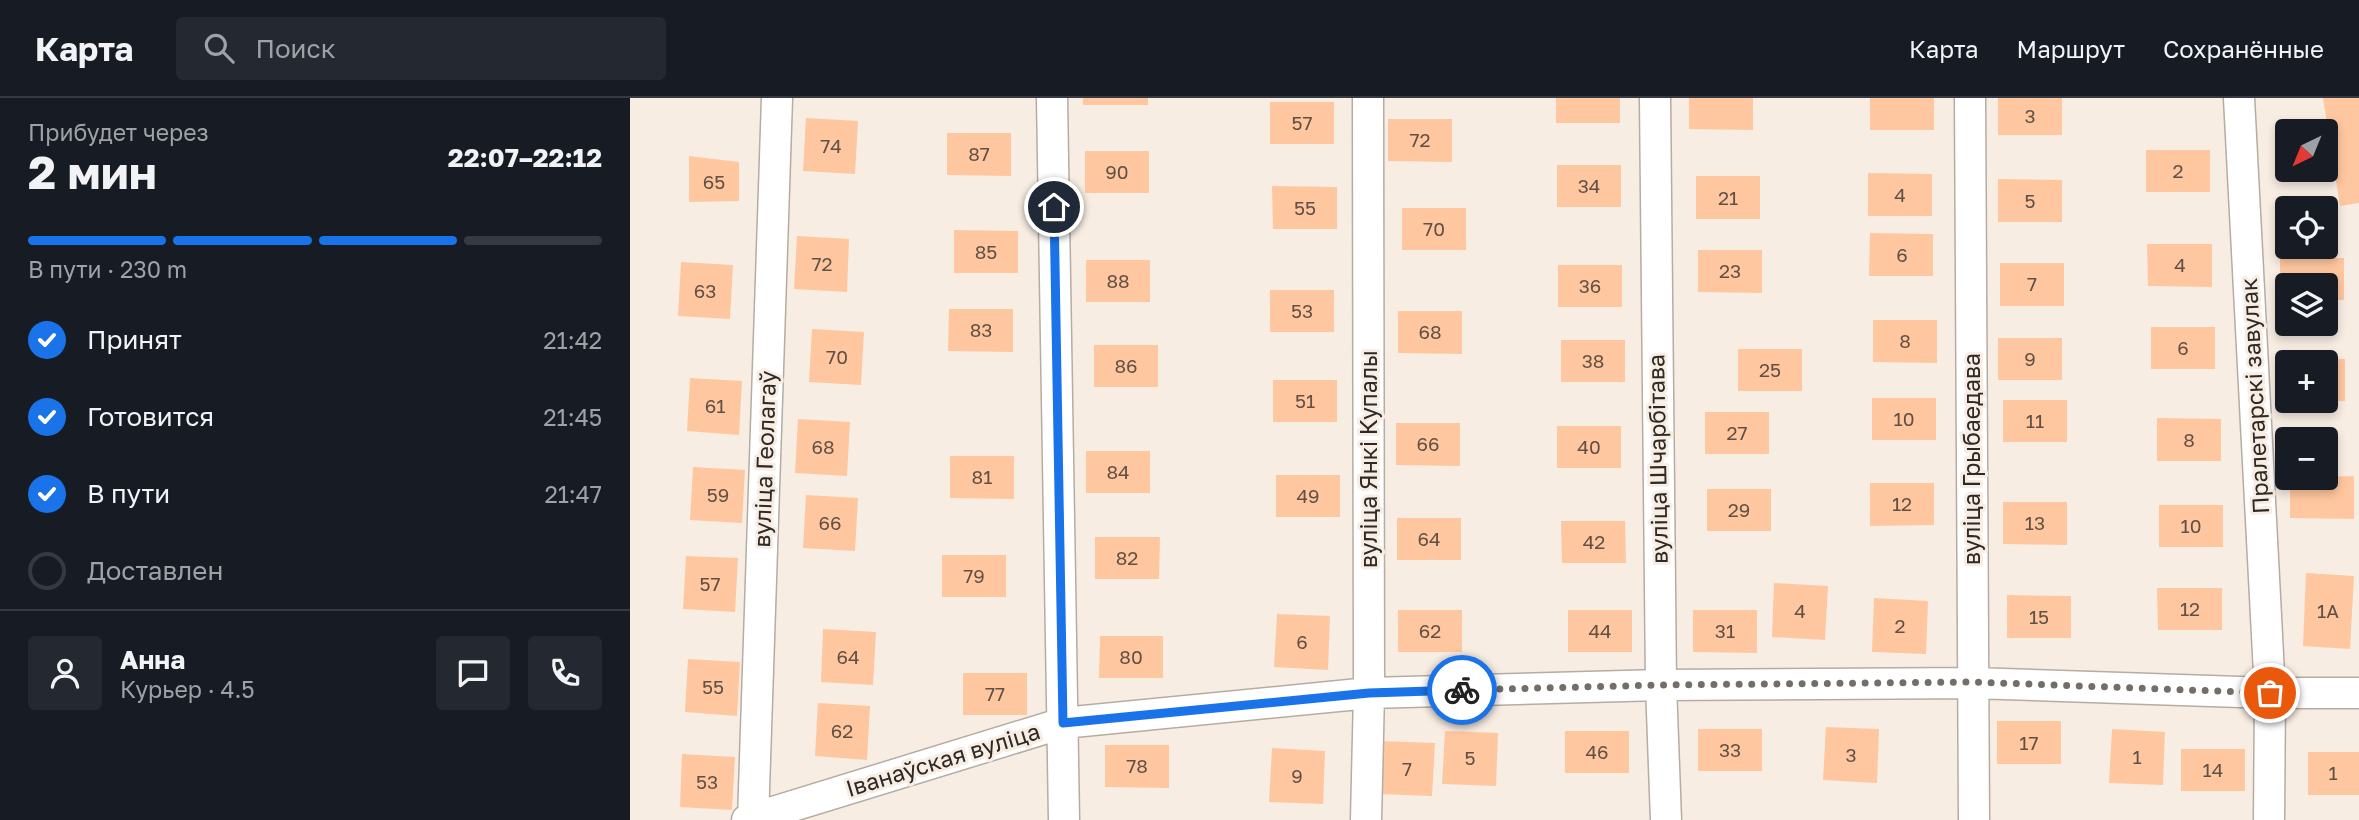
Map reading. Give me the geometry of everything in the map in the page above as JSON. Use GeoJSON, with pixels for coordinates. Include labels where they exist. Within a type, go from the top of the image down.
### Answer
{"type":"FeatureCollection","features":[{"type":"Feature","properties":{"kind":"street","name":"вуліца Геолагаў"},"geometry":{"type":"LineString","coordinates":[[751,819],[777,98]]}},
{"type":"Feature","properties":{"kind":"street"},"geometry":{"type":"LineString","coordinates":[[1052,98],[1064,820]]}},
{"type":"Feature","properties":{"kind":"street","name":"вуліца Янкі Купалы"},"geometry":{"type":"LineString","coordinates":[[1366,820],[1369,693],[1368,98]]}},
{"type":"Feature","properties":{"kind":"street","name":"вуліца Шчарбітава"},"geometry":{"type":"LineString","coordinates":[[1655,98],[1661,685],[1666,820]]}},
{"type":"Feature","properties":{"kind":"street","name":"вуліца Грыбаедава"},"geometry":{"type":"LineString","coordinates":[[1970,98],[1974,820]]}},
{"type":"Feature","properties":{"kind":"street","name":"Пралетарскі завулак"},"geometry":{"type":"LineString","coordinates":[[2239,98],[2270,693],[2269,820]]}},
{"type":"Feature","properties":{"kind":"street","name":"Іванаўская вуліца"},"geometry":{"type":"LineString","coordinates":[[751,819],[1063,723],[1369,693],[1661,685],[1973,682],[2270,693],[2359,692]]}},
{"type":"Feature","properties":{"kind":"building"},"geometry":{"type":"Polygon","coordinates":[[[1083,98],[1148,98],[1148,105],[1083,105],[1083,98]]]}},
{"type":"Feature","properties":{"kind":"building"},"geometry":{"type":"Polygon","coordinates":[[[1556,98],[1620,98],[1620,123],[1556,123],[1556,98]]]}},
{"type":"Feature","properties":{"kind":"building"},"geometry":{"type":"Polygon","coordinates":[[[1689,98],[1753,98],[1753,130],[1689,129],[1689,98]]]}},
{"type":"Feature","properties":{"kind":"building"},"geometry":{"type":"Polygon","coordinates":[[[1870,98],[1934,98],[1934,130],[1870,130],[1870,98]]]}},
{"type":"Feature","properties":{"kind":"building"},"geometry":{"type":"Polygon","coordinates":[[[1998,98],[2062,98],[2062,135],[1998,135],[1998,98]]]}},
{"type":"Feature","properties":{"kind":"building"},"geometry":{"type":"Polygon","coordinates":[[[2323,98],[2359,98],[2359,203],[2340,206],[2336,182],[2338,119],[2326,119],[2323,98]]]}},
{"type":"Feature","properties":{"kind":"building"},"geometry":{"type":"Polygon","coordinates":[[[1270,102],[1334,102],[1334,144],[1270,144],[1270,102]]]}},
{"type":"Feature","properties":{"kind":"building"},"geometry":{"type":"Polygon","coordinates":[[[806,118],[858,121],[855,174],[803,171],[806,118]]]}},
{"type":"Feature","properties":{"kind":"building"},"geometry":{"type":"Polygon","coordinates":[[[1388,119],[1452,119],[1452,162],[1388,161],[1388,119]]]}},
{"type":"Feature","properties":{"kind":"building"},"geometry":{"type":"Polygon","coordinates":[[[947,133],[1011,133],[1011,176],[947,175],[947,133]]]}},
{"type":"Feature","properties":{"kind":"building"},"geometry":{"type":"Polygon","coordinates":[[[2146,150],[2210,150],[2210,192],[2146,192],[2146,150]]]}},
{"type":"Feature","properties":{"kind":"building"},"geometry":{"type":"Polygon","coordinates":[[[1085,151],[1149,151],[1149,193],[1085,193],[1085,151]]]}},
{"type":"Feature","properties":{"kind":"building"},"geometry":{"type":"Polygon","coordinates":[[[689,156],[739,162],[739,201],[689,202],[689,156]]]}},
{"type":"Feature","properties":{"kind":"building"},"geometry":{"type":"Polygon","coordinates":[[[1557,165],[1621,165],[1621,207],[1557,207],[1557,165]]]}},
{"type":"Feature","properties":{"kind":"building"},"geometry":{"type":"Polygon","coordinates":[[[1868,173],[1932,174],[1932,216],[1868,216],[1868,173]]]}},
{"type":"Feature","properties":{"kind":"building"},"geometry":{"type":"Polygon","coordinates":[[[1696,176],[1760,176],[1760,219],[1696,219],[1696,176]]]}},
{"type":"Feature","properties":{"kind":"building"},"geometry":{"type":"Polygon","coordinates":[[[1998,179],[2062,180],[2062,222],[1998,222],[1998,179]]]}},
{"type":"Feature","properties":{"kind":"building"},"geometry":{"type":"Polygon","coordinates":[[[1272,186],[1337,187],[1337,229],[1273,229],[1272,186]]]}},
{"type":"Feature","properties":{"kind":"building"},"geometry":{"type":"Polygon","coordinates":[[[1402,208],[1466,208],[1466,250],[1402,250],[1402,208]]]}},
{"type":"Feature","properties":{"kind":"building"},"geometry":{"type":"Polygon","coordinates":[[[954,230],[1018,231],[1018,273],[954,273],[954,230]]]}},
{"type":"Feature","properties":{"kind":"building"},"geometry":{"type":"Polygon","coordinates":[[[1870,233],[1933,234],[1933,276],[1869,276],[1870,233]]]}},
{"type":"Feature","properties":{"kind":"building"},"geometry":{"type":"Polygon","coordinates":[[[797,236],[849,239],[847,292],[794,289],[797,236]]]}},
{"type":"Feature","properties":{"kind":"building"},"geometry":{"type":"Polygon","coordinates":[[[2147,244],[2212,244],[2212,287],[2148,286],[2147,244]]]}},
{"type":"Feature","properties":{"kind":"building"},"geometry":{"type":"Polygon","coordinates":[[[1698,250],[1762,250],[1762,293],[1698,292],[1698,250]]]}},
{"type":"Feature","properties":{"kind":"building"},"geometry":{"type":"Polygon","coordinates":[[[2344,258],[2344,300],[2338,300],[2338,273],[2280,273],[2280,259],[2344,258]]]}},
{"type":"Feature","properties":{"kind":"building"},"geometry":{"type":"Polygon","coordinates":[[[1086,260],[1150,260],[1150,302],[1086,302],[1086,260]]]}},
{"type":"Feature","properties":{"kind":"building"},"geometry":{"type":"Polygon","coordinates":[[[681,262],[733,265],[730,319],[678,316],[681,262]]]}},
{"type":"Feature","properties":{"kind":"building"},"geometry":{"type":"Polygon","coordinates":[[[2000,263],[2064,263],[2064,306],[2000,306],[2000,263]]]}},
{"type":"Feature","properties":{"kind":"building"},"geometry":{"type":"Polygon","coordinates":[[[1558,265],[1622,265],[1622,307],[1558,307],[1558,265]]]}},
{"type":"Feature","properties":{"kind":"building"},"geometry":{"type":"Polygon","coordinates":[[[1270,290],[1334,290],[1334,332],[1270,332],[1270,290]]]}},
{"type":"Feature","properties":{"kind":"building"},"geometry":{"type":"Polygon","coordinates":[[[949,309],[1013,309],[1013,352],[948,351],[949,309]]]}},
{"type":"Feature","properties":{"kind":"building"},"geometry":{"type":"Polygon","coordinates":[[[1398,311],[1462,311],[1462,354],[1398,353],[1398,311]]]}},
{"type":"Feature","properties":{"kind":"building"},"geometry":{"type":"Polygon","coordinates":[[[1873,320],[1937,320],[1937,363],[1873,362],[1873,320]]]}},
{"type":"Feature","properties":{"kind":"building"},"geometry":{"type":"Polygon","coordinates":[[[2151,327],[2215,327],[2215,369],[2151,369],[2151,327]]]}},
{"type":"Feature","properties":{"kind":"building"},"geometry":{"type":"Polygon","coordinates":[[[812,329],[864,332],[861,385],[809,382],[812,329]]]}},
{"type":"Feature","properties":{"kind":"building"},"geometry":{"type":"Polygon","coordinates":[[[1998,338],[2062,338],[2062,380],[1998,380],[1998,338]]]}},
{"type":"Feature","properties":{"kind":"building"},"geometry":{"type":"Polygon","coordinates":[[[1561,340],[1625,340],[1625,382],[1561,382],[1561,340]]]}},
{"type":"Feature","properties":{"kind":"building"},"geometry":{"type":"Polygon","coordinates":[[[1094,345],[1158,345],[1158,387],[1094,387],[1094,345]]]}},
{"type":"Feature","properties":{"kind":"building"},"geometry":{"type":"Polygon","coordinates":[[[1738,349],[1802,349],[1802,391],[1738,391],[1738,349]]]}},
{"type":"Feature","properties":{"kind":"building"},"geometry":{"type":"Polygon","coordinates":[[[2338,359],[2345,359],[2345,401],[2338,401],[2338,359]]]}},
{"type":"Feature","properties":{"kind":"building"},"geometry":{"type":"Polygon","coordinates":[[[690,378],[742,381],[739,435],[687,431],[690,378]]]}},
{"type":"Feature","properties":{"kind":"building"},"geometry":{"type":"Polygon","coordinates":[[[1273,380],[1337,380],[1337,422],[1273,422],[1273,380]]]}},
{"type":"Feature","properties":{"kind":"building"},"geometry":{"type":"Polygon","coordinates":[[[1872,398],[1936,398],[1936,440],[1872,440],[1872,398]]]}},
{"type":"Feature","properties":{"kind":"building"},"geometry":{"type":"Polygon","coordinates":[[[2003,400],[2067,400],[2067,442],[2003,442],[2003,400]]]}},
{"type":"Feature","properties":{"kind":"building"},"geometry":{"type":"Polygon","coordinates":[[[1705,412],[1769,412],[1769,454],[1705,454],[1705,412]]]}},
{"type":"Feature","properties":{"kind":"building"},"geometry":{"type":"Polygon","coordinates":[[[2157,418],[2221,419],[2221,461],[2157,461],[2157,418]]]}},
{"type":"Feature","properties":{"kind":"building"},"geometry":{"type":"Polygon","coordinates":[[[798,419],[850,422],[847,476],[795,473],[798,419]]]}},
{"type":"Feature","properties":{"kind":"building"},"geometry":{"type":"Polygon","coordinates":[[[1396,423],[1460,423],[1460,466],[1396,465],[1396,423]]]}},
{"type":"Feature","properties":{"kind":"building"},"geometry":{"type":"Polygon","coordinates":[[[1557,426],[1621,426],[1621,468],[1557,468],[1557,426]]]}},
{"type":"Feature","properties":{"kind":"building"},"geometry":{"type":"Polygon","coordinates":[[[1086,451],[1150,451],[1150,493],[1086,493],[1086,451]]]}},
{"type":"Feature","properties":{"kind":"building"},"geometry":{"type":"Polygon","coordinates":[[[950,456],[1014,456],[1014,499],[950,498],[950,456]]]}},
{"type":"Feature","properties":{"kind":"building"},"geometry":{"type":"Polygon","coordinates":[[[693,467],[745,470],[742,523],[690,520],[693,467]]]}},
{"type":"Feature","properties":{"kind":"building"},"geometry":{"type":"Polygon","coordinates":[[[1276,475],[1340,475],[1340,517],[1276,517],[1276,475]]]}},
{"type":"Feature","properties":{"kind":"building"},"geometry":{"type":"Polygon","coordinates":[[[2338,476],[2354,476],[2354,519],[2290,518],[2290,490],[2338,490],[2338,476]]]}},
{"type":"Feature","properties":{"kind":"building"},"geometry":{"type":"Polygon","coordinates":[[[1870,483],[1934,483],[1934,525],[1870,526],[1870,483]]]}},
{"type":"Feature","properties":{"kind":"building"},"geometry":{"type":"Polygon","coordinates":[[[1707,489],[1771,489],[1771,531],[1707,531],[1707,489]]]}},
{"type":"Feature","properties":{"kind":"building"},"geometry":{"type":"Polygon","coordinates":[[[806,495],[858,498],[855,551],[803,548],[806,495]]]}},
{"type":"Feature","properties":{"kind":"building"},"geometry":{"type":"Polygon","coordinates":[[[2003,502],[2067,502],[2067,545],[2003,544],[2003,502]]]}},
{"type":"Feature","properties":{"kind":"building"},"geometry":{"type":"Polygon","coordinates":[[[2159,505],[2223,505],[2223,547],[2159,547],[2159,505]]]}},
{"type":"Feature","properties":{"kind":"building"},"geometry":{"type":"Polygon","coordinates":[[[1397,518],[1461,518],[1461,560],[1397,560],[1397,518]]]}},
{"type":"Feature","properties":{"kind":"building"},"geometry":{"type":"Polygon","coordinates":[[[1561,521],[1625,521],[1626,563],[1562,563],[1561,521]]]}},
{"type":"Feature","properties":{"kind":"building"},"geometry":{"type":"Polygon","coordinates":[[[1095,537],[1160,537],[1159,579],[1095,579],[1095,537]]]}},
{"type":"Feature","properties":{"kind":"building"},"geometry":{"type":"Polygon","coordinates":[[[942,555],[1006,555],[1006,597],[942,597],[942,555]]]}},
{"type":"Feature","properties":{"kind":"building"},"geometry":{"type":"Polygon","coordinates":[[[686,556],[738,558],[735,612],[683,609],[686,556]]]}},
{"type":"Feature","properties":{"kind":"building"},"geometry":{"type":"Polygon","coordinates":[[[2306,573],[2354,576],[2350,649],[2303,646],[2306,573]]]}},
{"type":"Feature","properties":{"kind":"building"},"geometry":{"type":"Polygon","coordinates":[[[1774,583],[1828,586],[1825,640],[1772,637],[1774,583]]]}},
{"type":"Feature","properties":{"kind":"building"},"geometry":{"type":"Polygon","coordinates":[[[2157,588],[2222,588],[2222,630],[2158,630],[2157,588]]]}},
{"type":"Feature","properties":{"kind":"building"},"geometry":{"type":"Polygon","coordinates":[[[2007,595],[2071,596],[2071,638],[2007,638],[2007,595]]]}},
{"type":"Feature","properties":{"kind":"building"},"geometry":{"type":"Polygon","coordinates":[[[1874,598],[1928,601],[1926,654],[1872,652],[1874,598]]]}},
{"type":"Feature","properties":{"kind":"building"},"geometry":{"type":"Polygon","coordinates":[[[1398,610],[1462,610],[1462,652],[1398,652],[1398,610]]]}},
{"type":"Feature","properties":{"kind":"building"},"geometry":{"type":"Polygon","coordinates":[[[1568,610],[1632,610],[1632,652],[1568,652],[1568,610]]]}},
{"type":"Feature","properties":{"kind":"building"},"geometry":{"type":"Polygon","coordinates":[[[1693,610],[1757,610],[1757,653],[1693,652],[1693,610]]]}},
{"type":"Feature","properties":{"kind":"building"},"geometry":{"type":"Polygon","coordinates":[[[1277,614],[1330,616],[1328,670],[1274,667],[1277,614]]]}},
{"type":"Feature","properties":{"kind":"building"},"geometry":{"type":"Polygon","coordinates":[[[823,629],[876,632],[873,685],[821,682],[823,629]]]}},
{"type":"Feature","properties":{"kind":"building"},"geometry":{"type":"Polygon","coordinates":[[[1100,636],[1163,636],[1163,678],[1099,678],[1100,636]]]}},
{"type":"Feature","properties":{"kind":"building"},"geometry":{"type":"Polygon","coordinates":[[[688,659],[740,662],[737,716],[685,712],[688,659]]]}},
{"type":"Feature","properties":{"kind":"building"},"geometry":{"type":"Polygon","coordinates":[[[963,673],[1027,673],[1027,715],[963,715],[963,673]]]}},
{"type":"Feature","properties":{"kind":"building"},"geometry":{"type":"Polygon","coordinates":[[[818,703],[870,706],[867,760],[815,756],[818,703]]]}},
{"type":"Feature","properties":{"kind":"building"},"geometry":{"type":"Polygon","coordinates":[[[1997,721],[2061,721],[2061,764],[1997,764],[1997,721]]]}},
{"type":"Feature","properties":{"kind":"building"},"geometry":{"type":"Polygon","coordinates":[[[1826,727],[1879,729],[1877,783],[1823,780],[1826,727]]]}},
{"type":"Feature","properties":{"kind":"building"},"geometry":{"type":"Polygon","coordinates":[[[1698,729],[1762,729],[1762,771],[1698,771],[1698,729]]]}},
{"type":"Feature","properties":{"kind":"building"},"geometry":{"type":"Polygon","coordinates":[[[2112,729],[2165,732],[2163,785],[2109,783],[2112,729]]]}},
{"type":"Feature","properties":{"kind":"building"},"geometry":{"type":"Polygon","coordinates":[[[1445,731],[1498,733],[1496,786],[1442,784],[1445,731]]]}},
{"type":"Feature","properties":{"kind":"building"},"geometry":{"type":"Polygon","coordinates":[[[1565,731],[1629,731],[1629,773],[1565,773],[1565,731]]]}},
{"type":"Feature","properties":{"kind":"building"},"geometry":{"type":"Polygon","coordinates":[[[1381,741],[1435,743],[1432,796],[1379,794],[1381,741]]]}},
{"type":"Feature","properties":{"kind":"building"},"geometry":{"type":"Polygon","coordinates":[[[1105,745],[1169,745],[1169,788],[1105,787],[1105,745]]]}},
{"type":"Feature","properties":{"kind":"building"},"geometry":{"type":"Polygon","coordinates":[[[1272,748],[1325,751],[1323,804],[1269,802],[1272,748]]]}},
{"type":"Feature","properties":{"kind":"building"},"geometry":{"type":"Polygon","coordinates":[[[2181,749],[2245,749],[2245,791],[2181,791],[2181,749]]]}},
{"type":"Feature","properties":{"kind":"building"},"geometry":{"type":"Polygon","coordinates":[[[2308,752],[2359,752],[2359,795],[2308,795],[2308,752]]]}},
{"type":"Feature","properties":{"kind":"building"},"geometry":{"type":"Polygon","coordinates":[[[682,754],[735,757],[732,810],[680,807],[682,754]]]}},
{"type":"Feature","properties":{"kind":"way so far"},"geometry":{"type":"LineString","coordinates":[[1462,690],[1973,682],[2270,693]]}},
{"type":"Feature","properties":{"kind":"route"},"geometry":{"type":"LineString","coordinates":[[1054,207],[1063,723],[1369,693],[1462,690]]}}]}
